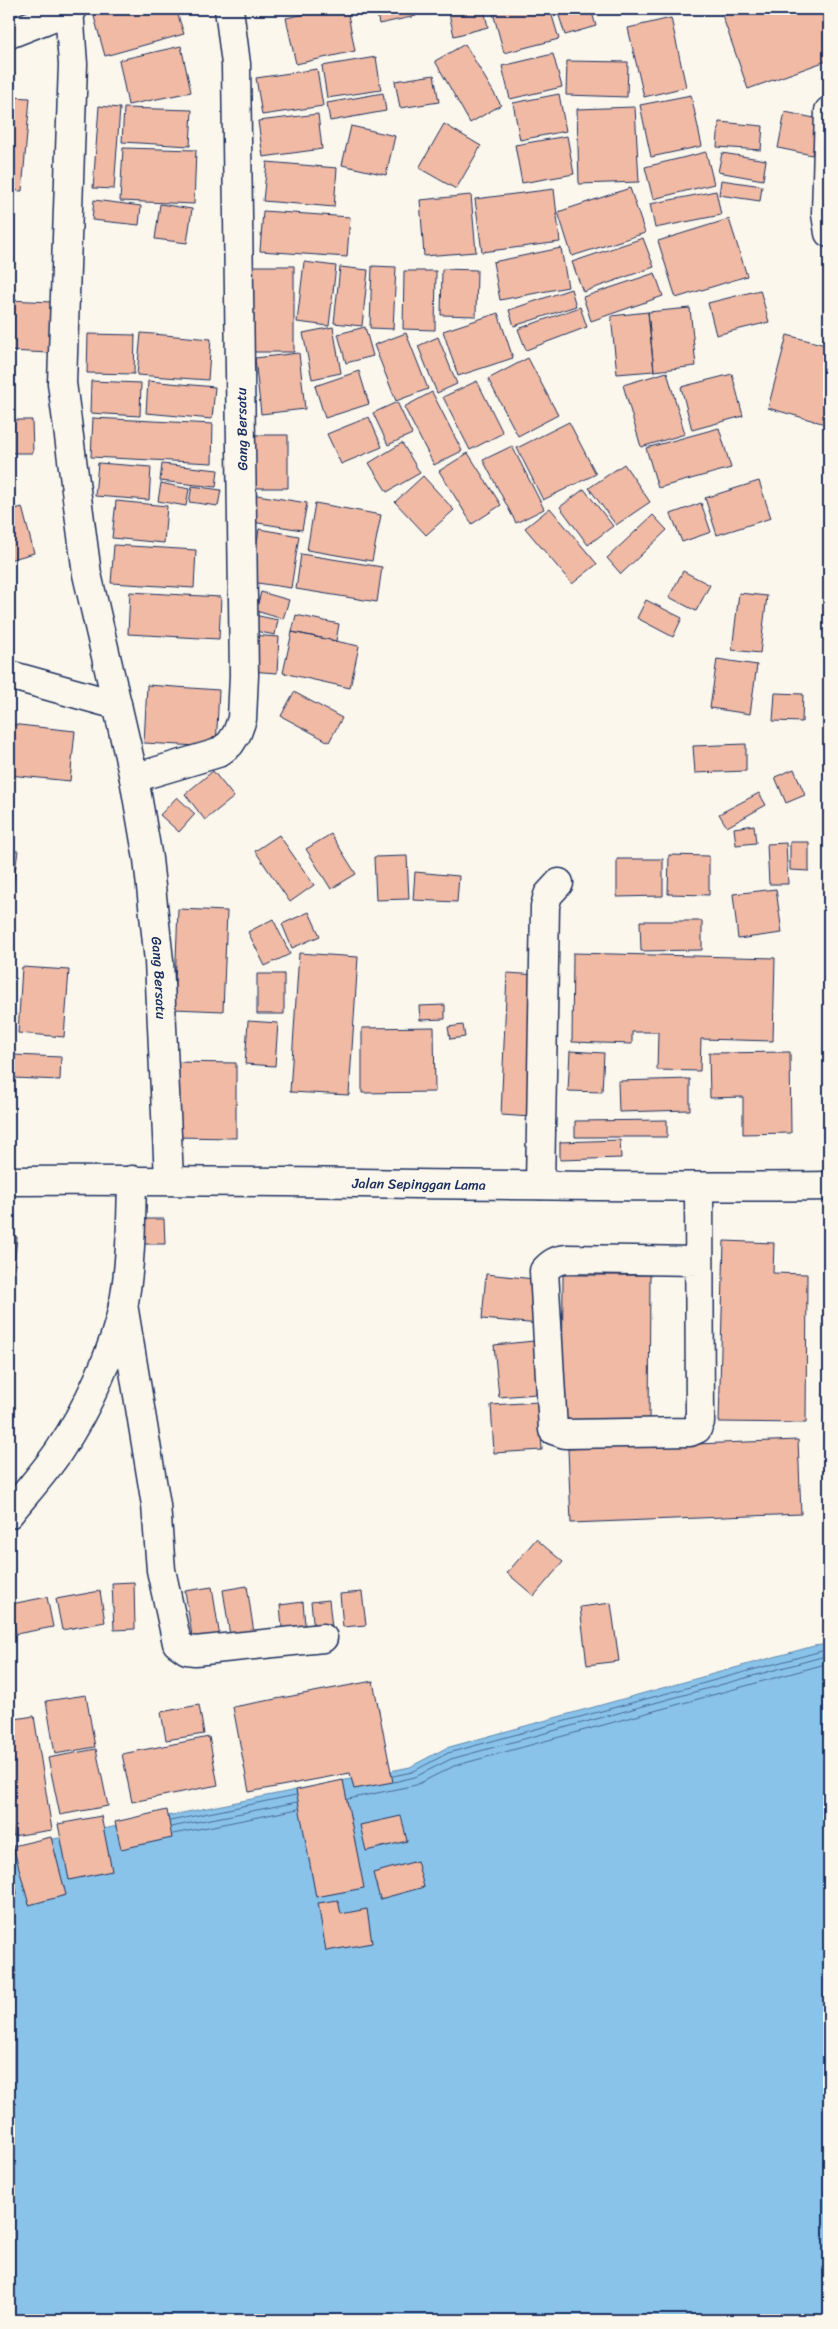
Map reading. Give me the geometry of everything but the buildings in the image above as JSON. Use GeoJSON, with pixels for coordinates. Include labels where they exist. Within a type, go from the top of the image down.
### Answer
{"type":"FeatureCollection","features":[{"type":"Feature","properties":{"kind":"street"},"geometry":{"type":"LineString","coordinates":[[9,34],[70,9]]}},
{"type":"Feature","properties":{"kind":"street","name":"Gang Bersatu"},"geometry":{"type":"LineString","coordinates":[[70,9],[73,64],[62,383],[87,574],[134,778],[148,859],[159,962],[168,1180]]}},
{"type":"Feature","properties":{"kind":"street","name":"Gang Bersatu"},"geometry":{"type":"LineString","coordinates":[[134,778],[218,753],[230,744],[238,733],[242,719],[244,675],[242,423],[236,74],[231,9]]}},
{"type":"Feature","properties":{"kind":"street"},"geometry":{"type":"LineString","coordinates":[[829,111],[826,214],[829,233]]}},
{"type":"Feature","properties":{"kind":"street"},"geometry":{"type":"LineString","coordinates":[[9,674],[117,705]]}},
{"type":"Feature","properties":{"kind":"street"},"geometry":{"type":"LineString","coordinates":[[540,1185],[545,906],[548,895],[559,883]]}},
{"type":"Feature","properties":{"kind":"street"},"geometry":{"type":"LineString","coordinates":[[9,1514],[59,1451],[95,1387],[114,1338],[123,1304],[129,1269],[132,1180]]}},
{"type":"Feature","properties":{"kind":"street","name":"Jalan Sepinggan Lama"},"geometry":{"type":"LineString","coordinates":[[9,1181],[168,1180],[699,1187],[829,1186]]}},
{"type":"Feature","properties":{"kind":"street"},"geometry":{"type":"LineString","coordinates":[[699,1187],[700,1422],[697,1429],[690,1432],[565,1434],[553,1430],[544,1271],[550,1264],[556,1260],[567,1258],[699,1261]]}},
{"type":"Feature","properties":{"kind":"street"},"geometry":{"type":"LineString","coordinates":[[123,1304],[156,1505],[161,1570],[177,1643],[187,1650],[195,1651],[323,1638]]}},
{"type":"Feature","properties":{"kind":"water"},"geometry":{"type":"Polygon","coordinates":[[[829,1644],[829,2320],[9,2320],[9,1848],[410,1767],[446,1748],[814,1646],[829,1644]]]}}]}
